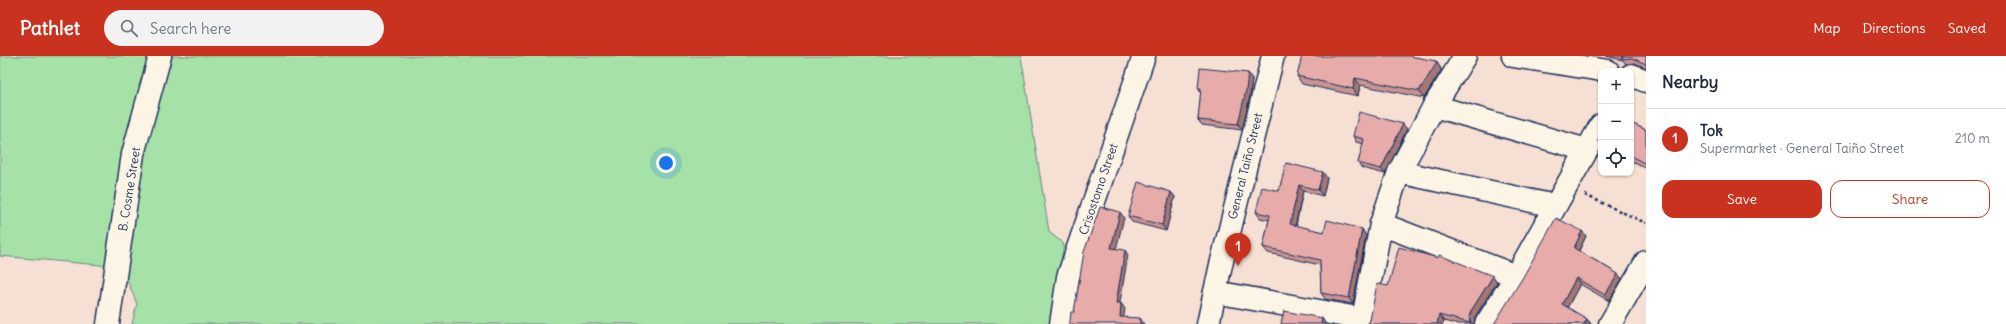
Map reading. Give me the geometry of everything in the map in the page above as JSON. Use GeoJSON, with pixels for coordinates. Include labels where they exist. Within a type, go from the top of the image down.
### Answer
{"type":"FeatureCollection","features":[{"type":"Feature","properties":{"kind":"street","name":"B. Cosme Street"},"geometry":{"type":"LineString","coordinates":[[108,324],[133,154],[160,56]]}},
{"type":"Feature","properties":{"kind":"street","name":"Crisostomo Street"},"geometry":{"type":"LineString","coordinates":[[1061,324],[1068,277],[1144,56]]}},
{"type":"Feature","properties":{"kind":"street","name":"General Taiño Street"},"geometry":{"type":"LineString","coordinates":[[1208,324],[1273,56]]}},
{"type":"Feature","properties":{"kind":"street"},"geometry":{"type":"LineString","coordinates":[[1215,292],[1362,321],[1381,224],[1399,172],[1434,106],[1465,56]]}},
{"type":"Feature","properties":{"kind":"street"},"geometry":{"type":"LineString","coordinates":[[1513,56],[1598,69]]}},
{"type":"Feature","properties":{"kind":"street"},"geometry":{"type":"LineString","coordinates":[[1634,76],[1646,81]]}},
{"type":"Feature","properties":{"kind":"street"},"geometry":{"type":"LineString","coordinates":[[1434,106],[1587,150]]}},
{"type":"Feature","properties":{"kind":"street"},"geometry":{"type":"LineString","coordinates":[[1486,324],[1516,276],[1598,130]]}},
{"type":"Feature","properties":{"kind":"street"},"geometry":{"type":"LineString","coordinates":[[1399,172],[1555,206]]}},
{"type":"Feature","properties":{"kind":"street"},"geometry":{"type":"LineString","coordinates":[[1381,224],[1516,276]]}},
{"type":"Feature","properties":{"kind":"street"},"geometry":{"type":"LineString","coordinates":[[1610,324],[1646,262]]}},
{"type":"Feature","properties":{"kind":"path"},"geometry":{"type":"LineString","coordinates":[[1567,187],[1646,224]]}},
{"type":"Feature","properties":{"kind":"shaded area"},"geometry":{"type":"Polygon","coordinates":[[[1572,56],[1646,56],[1646,75],[1634,70],[1634,68],[1627,68],[1614,63],[1572,56]]]}},
{"type":"Feature","properties":{"kind":"green space"},"geometry":{"type":"Polygon","coordinates":[[[0,56],[1021,56],[1049,232],[1064,244],[1050,324],[132,324],[137,304],[122,267],[0,256],[0,56]]]}},
{"type":"Feature","properties":{"kind":"building"},"geometry":{"type":"Polygon","coordinates":[[[1302,56],[1410,56],[1436,61],[1436,64],[1419,91],[1355,78],[1353,89],[1297,76],[1302,56]]]}},
{"type":"Feature","properties":{"kind":"building"},"geometry":{"type":"Polygon","coordinates":[[[1623,56],[1646,56],[1646,64],[1632,58],[1622,59],[1623,56]]]}},
{"type":"Feature","properties":{"kind":"building"},"geometry":{"type":"Polygon","coordinates":[[[1200,68],[1248,73],[1246,90],[1238,124],[1198,120],[1201,88],[1198,88],[1200,68]]]}},
{"type":"Feature","properties":{"kind":"building"},"geometry":{"type":"Polygon","coordinates":[[[1359,112],[1403,124],[1381,169],[1358,163],[1364,139],[1353,136],[1359,112]]]}},
{"type":"Feature","properties":{"kind":"building"},"geometry":{"type":"Polygon","coordinates":[[[1634,124],[1646,130],[1646,164],[1634,158],[1634,124]]]}},
{"type":"Feature","properties":{"kind":"building"},"geometry":{"type":"Polygon","coordinates":[[[1286,163],[1323,172],[1318,190],[1299,185],[1290,224],[1324,232],[1327,220],[1362,229],[1349,298],[1321,293],[1320,260],[1263,247],[1270,215],[1256,212],[1262,187],[1279,191],[1286,163]]]}},
{"type":"Feature","properties":{"kind":"building"},"geometry":{"type":"Polygon","coordinates":[[[1138,182],[1171,192],[1162,225],[1128,216],[1138,182]]]}},
{"type":"Feature","properties":{"kind":"building"},"geometry":{"type":"Polygon","coordinates":[[[1100,207],[1120,212],[1111,248],[1125,250],[1116,303],[1121,303],[1120,317],[1140,318],[1140,324],[1068,324],[1070,321],[1071,312],[1074,312],[1084,252],[1100,207]]]}},
{"type":"Feature","properties":{"kind":"building"},"geometry":{"type":"Polygon","coordinates":[[[1556,218],[1582,231],[1574,248],[1618,274],[1605,295],[1576,278],[1562,304],[1587,319],[1584,324],[1494,324],[1523,277],[1556,218]]]}},
{"type":"Feature","properties":{"kind":"building"},"geometry":{"type":"Polygon","coordinates":[[[1399,247],[1438,258],[1439,255],[1493,276],[1471,311],[1469,317],[1470,323],[1439,315],[1437,324],[1368,324],[1377,284],[1388,286],[1399,247]]]}},
{"type":"Feature","properties":{"kind":"building"},"geometry":{"type":"Polygon","coordinates":[[[1284,311],[1322,318],[1321,324],[1281,324],[1284,311]]]}},
{"type":"Feature","properties":{"kind":"place","name":"Tok"},"geometry":{"type":"Point","coordinates":[1238,266]}}]}
